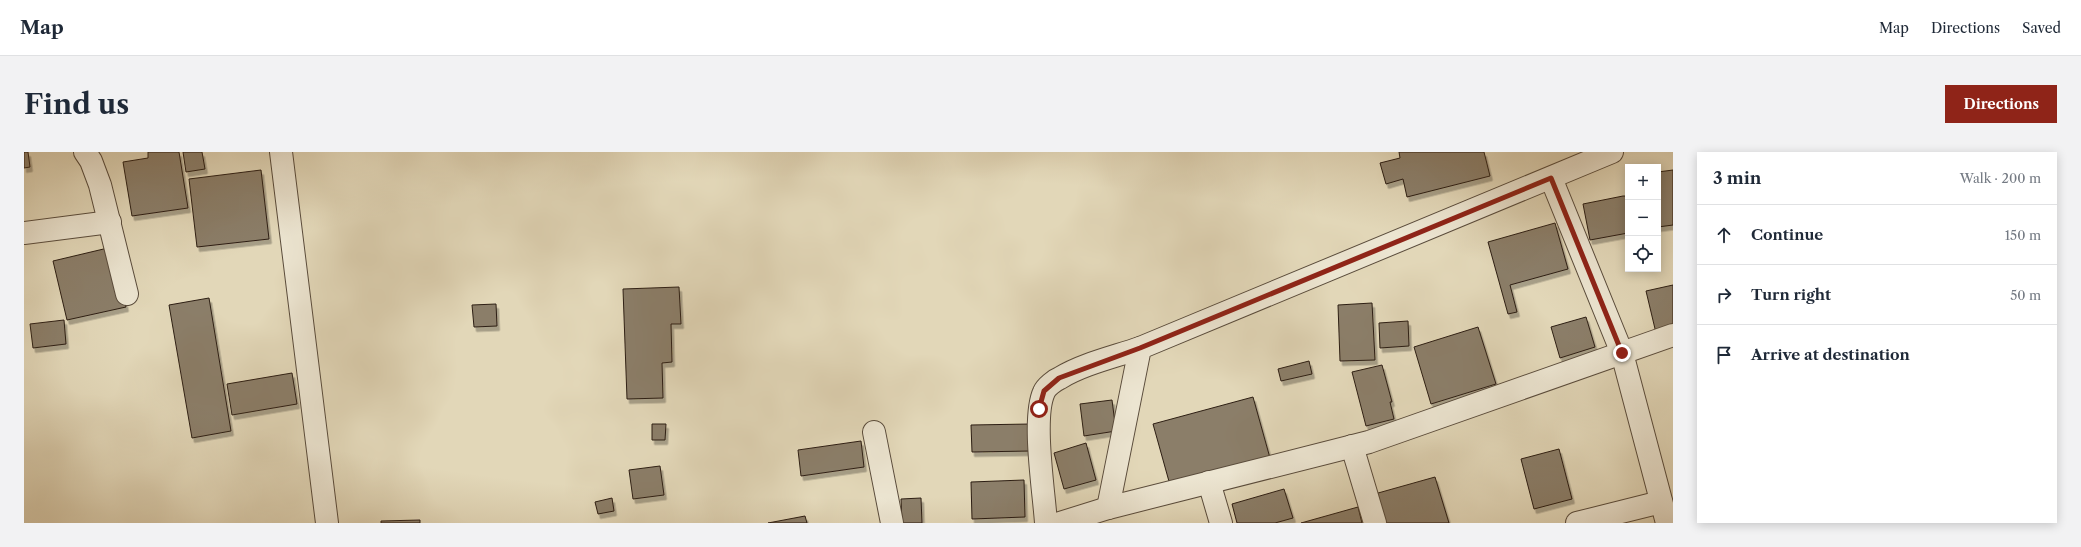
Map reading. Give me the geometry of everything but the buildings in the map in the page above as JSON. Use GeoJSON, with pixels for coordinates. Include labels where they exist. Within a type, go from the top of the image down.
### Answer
{"type":"FeatureCollection","features":[{"type":"Feature","properties":{"kind":"street"},"geometry":{"type":"LineString","coordinates":[[85,152],[91,161],[100,185],[128,294]]}},
{"type":"Feature","properties":{"kind":"street"},"geometry":{"type":"LineString","coordinates":[[281,152],[327,523]]}},
{"type":"Feature","properties":{"kind":"street"},"geometry":{"type":"LineString","coordinates":[[1046,523],[1038,428],[1039,409],[1044,391],[1059,378],[1140,348],[1612,152]]}},
{"type":"Feature","properties":{"kind":"street"},"geometry":{"type":"LineString","coordinates":[[1551,178],[1622,353],[1667,523]]}},
{"type":"Feature","properties":{"kind":"street"},"geometry":{"type":"LineString","coordinates":[[24,233],[110,222]]}},
{"type":"Feature","properties":{"kind":"street"},"geometry":{"type":"LineString","coordinates":[[1060,523],[1108,508],[1369,442],[1673,335]]}},
{"type":"Feature","properties":{"kind":"street"},"geometry":{"type":"LineString","coordinates":[[1108,508],[1140,348]]}},
{"type":"Feature","properties":{"kind":"street"},"geometry":{"type":"LineString","coordinates":[[874,432],[892,523]]}},
{"type":"Feature","properties":{"kind":"street"},"geometry":{"type":"LineString","coordinates":[[1352,446],[1375,523]]}},
{"type":"Feature","properties":{"kind":"street"},"geometry":{"type":"LineString","coordinates":[[1209,482],[1221,523]]}},
{"type":"Feature","properties":{"kind":"street"},"geometry":{"type":"LineString","coordinates":[[1577,523],[1661,502]]}},
{"type":"Feature","properties":{"kind":"route"},"geometry":{"type":"LineString","coordinates":[[1039,409],[1044,391],[1059,378],[1076,370],[1140,348],[1551,178],[1622,353]]}}]}
